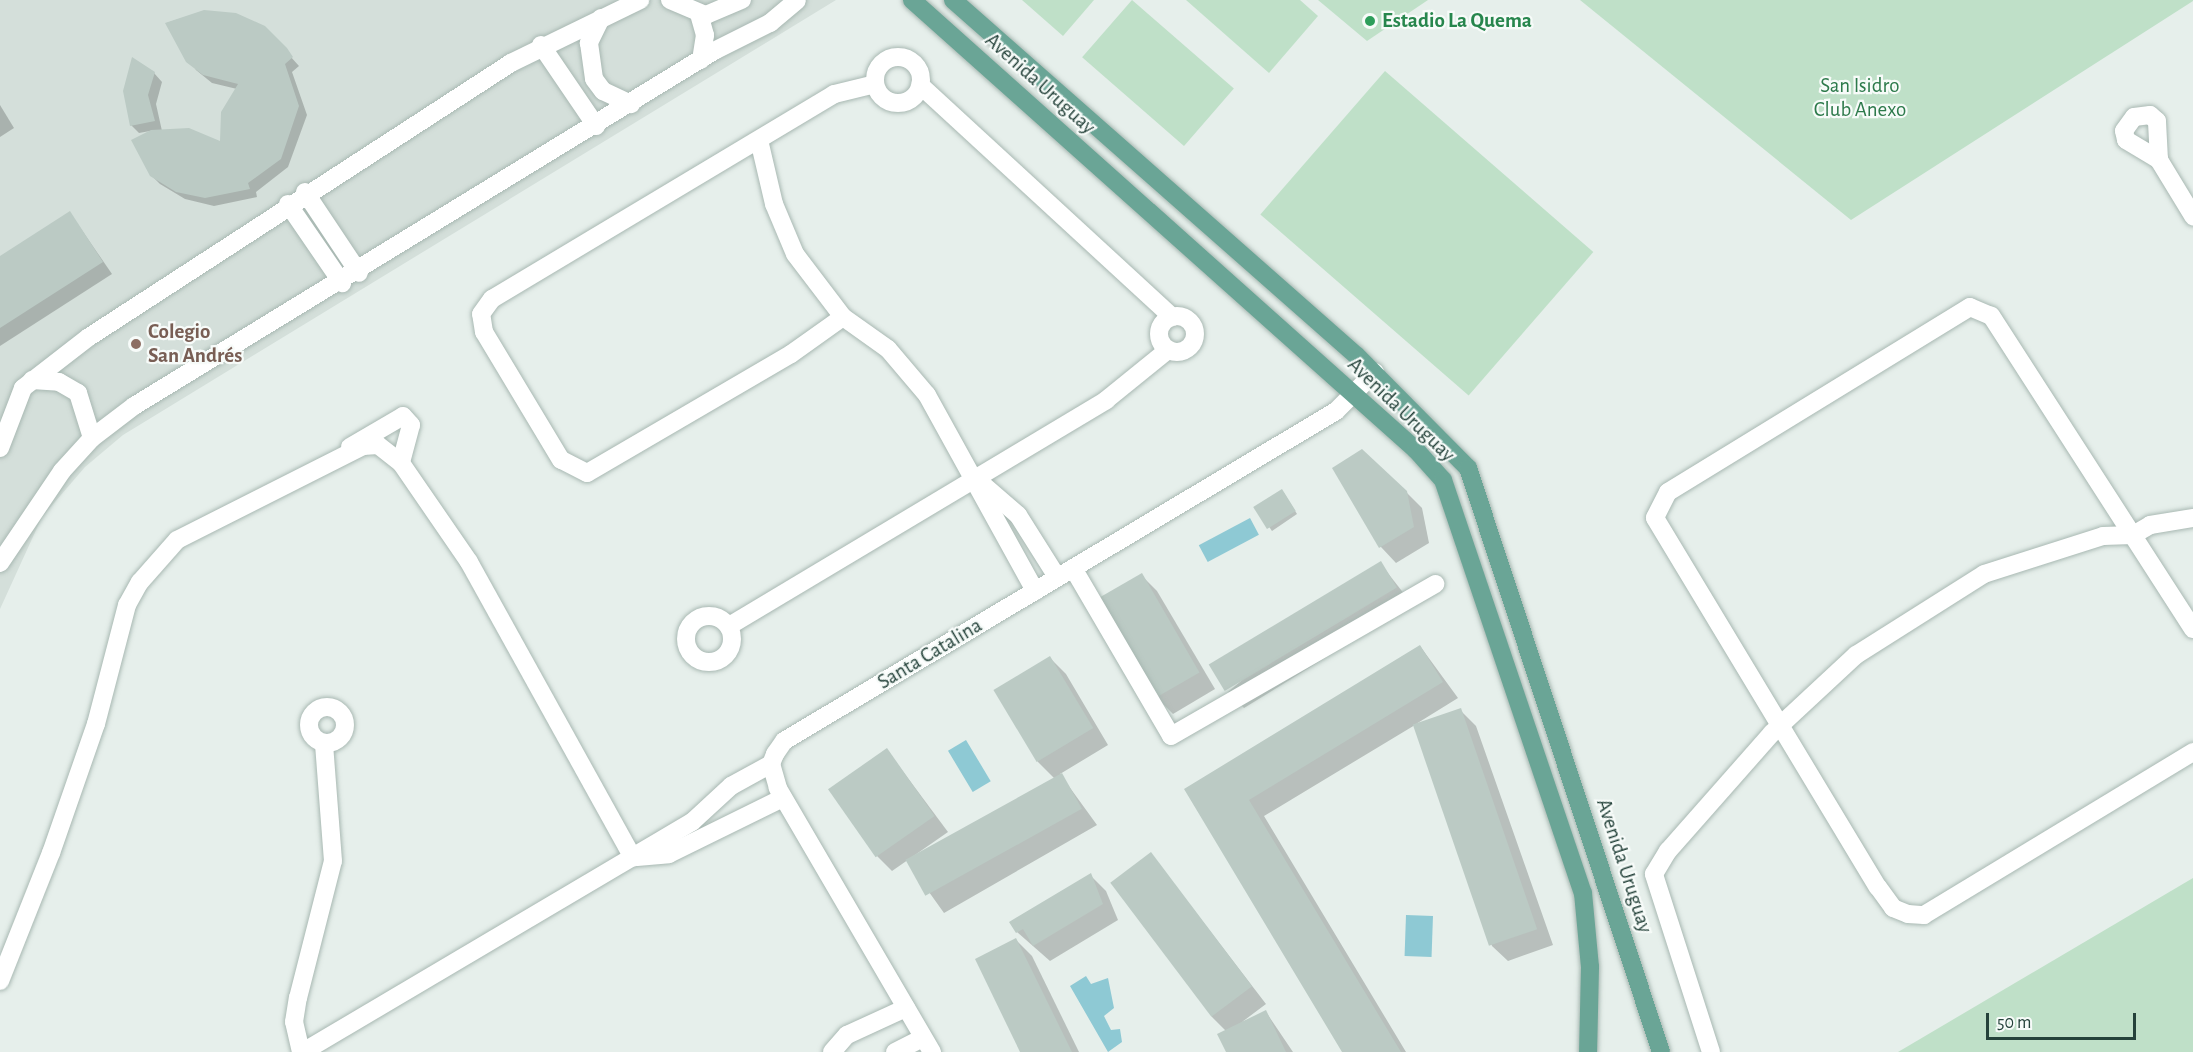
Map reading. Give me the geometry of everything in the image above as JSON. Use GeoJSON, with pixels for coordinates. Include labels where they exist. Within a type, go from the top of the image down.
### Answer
{"type":"FeatureCollection","features":[{"type":"Feature","properties":{"kind":"main road","name":"Avenida Uruguay"},"geometry":{"type":"LineString","coordinates":[[912,0],[1431,464],[1452,500],[1583,893],[1590,967],[1588,1052]]}},
{"type":"Feature","properties":{"kind":"main road","name":"Avenida Uruguay"},"geometry":{"type":"LineString","coordinates":[[953,0],[1375,372],[1458,453],[1476,483],[1661,1052]]}},
{"type":"Feature","properties":{"kind":"street"},"geometry":{"type":"LineString","coordinates":[[0,448],[15,405],[32,380],[306,192],[541,45],[640,0]]}},
{"type":"Feature","properties":{"kind":"street"},"geometry":{"type":"LineString","coordinates":[[670,0],[712,14],[742,0]]}},
{"type":"Feature","properties":{"kind":"street"},"geometry":{"type":"LineString","coordinates":[[0,563],[62,471],[92,438],[134,406],[359,273],[701,60],[770,23],[797,0]]}},
{"type":"Feature","properties":{"kind":"street"},"geometry":{"type":"LineString","coordinates":[[690,7],[705,35],[701,60]]}},
{"type":"Feature","properties":{"kind":"street"},"geometry":{"type":"LineString","coordinates":[[601,18],[589,43],[594,79],[603,91],[632,104]]}},
{"type":"Feature","properties":{"kind":"street"},"geometry":{"type":"LineString","coordinates":[[541,45],[596,126]]}},
{"type":"Feature","properties":{"kind":"street"},"geometry":{"type":"LineString","coordinates":[[729,626],[1106,400],[1168,350],[1186,350],[1195,336],[1189,320],[1172,316],[920,85],[915,64],[895,57],[877,69],[875,84],[882,97],[897,103],[912,99],[920,85]]}},
{"type":"Feature","properties":{"kind":"street"},"geometry":{"type":"LineString","coordinates":[[843,316],[791,354],[587,473],[561,460],[484,332],[481,314],[492,298],[834,94],[875,84]]}},
{"type":"Feature","properties":{"kind":"street"},"geometry":{"type":"LineString","coordinates":[[759,140],[785,234],[810,276],[843,316],[906,367],[950,429],[1035,591]]}},
{"type":"Feature","properties":{"kind":"street"},"geometry":{"type":"LineString","coordinates":[[2159,160],[2193,216]]}},
{"type":"Feature","properties":{"kind":"street"},"geometry":{"type":"LineString","coordinates":[[306,192],[359,273]]}},
{"type":"Feature","properties":{"kind":"street"},"geometry":{"type":"LineString","coordinates":[[288,204],[342,282]]}},
{"type":"Feature","properties":{"kind":"street"},"geometry":{"type":"LineString","coordinates":[[2193,629],[1991,316],[1970,307],[1951,316],[1668,492],[1659,505],[1659,527],[1878,887],[1893,908],[1908,915],[1924,915],[2193,752]]}},
{"type":"Feature","properties":{"kind":"street"},"geometry":{"type":"LineString","coordinates":[[1168,350],[1160,329],[1172,316]]}},
{"type":"Feature","properties":{"kind":"street","name":"Santa Catalina"},"geometry":{"type":"LineString","coordinates":[[771,764],[784,741],[1336,411],[1375,372]]}},
{"type":"Feature","properties":{"kind":"street"},"geometry":{"type":"LineString","coordinates":[[32,380],[59,382],[78,393],[92,438]]}},
{"type":"Feature","properties":{"kind":"street"},"geometry":{"type":"LineString","coordinates":[[0,981],[55,842],[96,724],[127,605],[140,582],[177,540],[297,481],[403,416],[411,425],[401,463]]}},
{"type":"Feature","properties":{"kind":"street"},"geometry":{"type":"LineString","coordinates":[[347,449],[378,445],[401,463],[469,562],[633,858]]}},
{"type":"Feature","properties":{"kind":"street"},"geometry":{"type":"LineString","coordinates":[[975,478],[1018,515],[1057,578]]}},
{"type":"Feature","properties":{"kind":"street"},"geometry":{"type":"LineString","coordinates":[[1711,1052],[1654,874],[1668,851],[1780,725],[1856,655],[1984,574],[2103,537],[2133,535],[2150,525],[2193,518]]}},
{"type":"Feature","properties":{"kind":"street"},"geometry":{"type":"LineString","coordinates":[[1073,568],[1171,736],[1435,584]]}},
{"type":"Feature","properties":{"kind":"street"},"geometry":{"type":"LineString","coordinates":[[324,742],[333,861],[294,1022],[302,1052],[692,822],[731,786],[771,764],[783,798],[928,1045],[895,1052]]}},
{"type":"Feature","properties":{"kind":"street"},"geometry":{"type":"LineString","coordinates":[[633,858],[669,854],[783,798]]}},
{"type":"Feature","properties":{"kind":"street"},"geometry":{"type":"LineString","coordinates":[[832,1052],[847,1035],[906,1008]]}},
{"type":"Feature","properties":{"kind":"shaded area","name":"Colegio San Andrés"},"geometry":{"type":"Polygon","coordinates":[[[0,0],[836,0],[123,435],[85,467],[42,517],[0,609],[0,0]]]}},
{"type":"Feature","properties":{"kind":"green space"},"geometry":{"type":"Polygon","coordinates":[[[1022,0],[1094,0],[1063,36],[1022,0]]]}},
{"type":"Feature","properties":{"kind":"green space"},"geometry":{"type":"Polygon","coordinates":[[[1132,0],[1234,89],[1184,146],[1082,57],[1132,0]]]}},
{"type":"Feature","properties":{"kind":"green space"},"geometry":{"type":"Polygon","coordinates":[[[1186,0],[1300,0],[1318,16],[1269,73],[1186,0]]]}},
{"type":"Feature","properties":{"kind":"green space","name":"Estadio La Quema"},"geometry":{"type":"Polygon","coordinates":[[[1318,0],[1428,0],[1367,41],[1318,0]]]}},
{"type":"Feature","properties":{"kind":"green space","name":"San Isidro Club Anexo"},"geometry":{"type":"Polygon","coordinates":[[[1580,0],[2193,0],[2193,1],[1851,220],[1580,0]]]}},
{"type":"Feature","properties":{"kind":"green space"},"geometry":{"type":"Polygon","coordinates":[[[1385,71],[1593,252],[1469,395],[1260,214],[1385,71]]]}},
{"type":"Feature","properties":{"kind":"green space"},"geometry":{"type":"Polygon","coordinates":[[[2193,878],[2193,1052],[1898,1052],[2193,878]]]}},
{"type":"Feature","properties":{"kind":"water"},"geometry":{"type":"Polygon","coordinates":[[[1250,518],[1259,535],[1208,562],[1199,545],[1250,518]]]}},
{"type":"Feature","properties":{"kind":"water"},"geometry":{"type":"Polygon","coordinates":[[[966,740],[991,781],[973,792],[948,751],[966,740]]]}},
{"type":"Feature","properties":{"kind":"water"},"geometry":{"type":"Polygon","coordinates":[[[1406,915],[1433,916],[1432,957],[1405,956],[1406,915]]]}},
{"type":"Feature","properties":{"kind":"water"},"geometry":{"type":"Polygon","coordinates":[[[1086,976],[1091,984],[1108,978],[1114,1008],[1104,1016],[1111,1030],[1120,1029],[1122,1042],[1108,1052],[1070,986],[1086,976]]]}},
{"type":"Feature","properties":{"kind":"building"},"geometry":{"type":"Polygon","coordinates":[[[204,10],[236,13],[265,26],[287,48],[293,57],[285,64],[299,106],[281,159],[248,183],[250,189],[205,198],[176,192],[150,176],[131,140],[151,130],[189,128],[220,141],[221,112],[238,84],[203,75],[186,62],[165,23],[204,10]]]}},
{"type":"Feature","properties":{"kind":"building"},"geometry":{"type":"Polygon","coordinates":[[[132,57],[155,72],[148,95],[155,121],[130,126],[123,91],[132,57]]]}},
{"type":"Feature","properties":{"kind":"building"},"geometry":{"type":"Polygon","coordinates":[[[70,211],[103,262],[0,328],[0,256],[70,211]]]}},
{"type":"Feature","properties":{"kind":"building"},"geometry":{"type":"Polygon","coordinates":[[[1362,449],[1407,491],[1414,527],[1379,548],[1332,468],[1362,449]]]}},
{"type":"Feature","properties":{"kind":"building"},"geometry":{"type":"Polygon","coordinates":[[[1282,489],[1296,511],[1267,529],[1253,507],[1282,489]]]}},
{"type":"Feature","properties":{"kind":"building"},"geometry":{"type":"Polygon","coordinates":[[[1381,561],[1397,588],[1225,691],[1209,665],[1381,561]]]}},
{"type":"Feature","properties":{"kind":"building"},"geometry":{"type":"Polygon","coordinates":[[[1142,573],[1200,673],[1154,699],[1097,599],[1142,573]]]}},
{"type":"Feature","properties":{"kind":"building"},"geometry":{"type":"Polygon","coordinates":[[[1420,645],[1443,682],[1249,800],[1401,1052],[1342,1052],[1184,789],[1420,645]]]}},
{"type":"Feature","properties":{"kind":"building"},"geometry":{"type":"Polygon","coordinates":[[[1050,656],[1093,728],[1037,762],[993,690],[1050,656]]]}},
{"type":"Feature","properties":{"kind":"building"},"geometry":{"type":"Polygon","coordinates":[[[1461,708],[1537,929],[1489,946],[1413,725],[1461,708]]]}},
{"type":"Feature","properties":{"kind":"building"},"geometry":{"type":"Polygon","coordinates":[[[887,748],[935,816],[876,857],[828,789],[887,748]]]}},
{"type":"Feature","properties":{"kind":"building"},"geometry":{"type":"Polygon","coordinates":[[[1062,773],[1082,809],[925,896],[905,860],[1062,773]]]}},
{"type":"Feature","properties":{"kind":"building"},"geometry":{"type":"Polygon","coordinates":[[[1151,852],[1252,986],[1211,1017],[1110,883],[1151,852]]]}},
{"type":"Feature","properties":{"kind":"building"},"geometry":{"type":"Polygon","coordinates":[[[1091,873],[1103,904],[1033,946],[1023,929],[1016,933],[1009,922],[1091,873]]]}},
{"type":"Feature","properties":{"kind":"building"},"geometry":{"type":"Polygon","coordinates":[[[1016,938],[1072,1052],[1020,1052],[975,959],[1016,938]]]}},
{"type":"Feature","properties":{"kind":"building"},"geometry":{"type":"Polygon","coordinates":[[[1266,1010],[1286,1052],[1226,1052],[1217,1034],[1266,1010]]]}},
{"type":"Feature","properties":{"kind":"place","name":"Estadio La Quema"},"geometry":{"type":"Point","coordinates":[1370,21]}},
{"type":"Feature","properties":{"kind":"place","name":"Colegio San Andrés"},"geometry":{"type":"Point","coordinates":[136,344]}}]}
